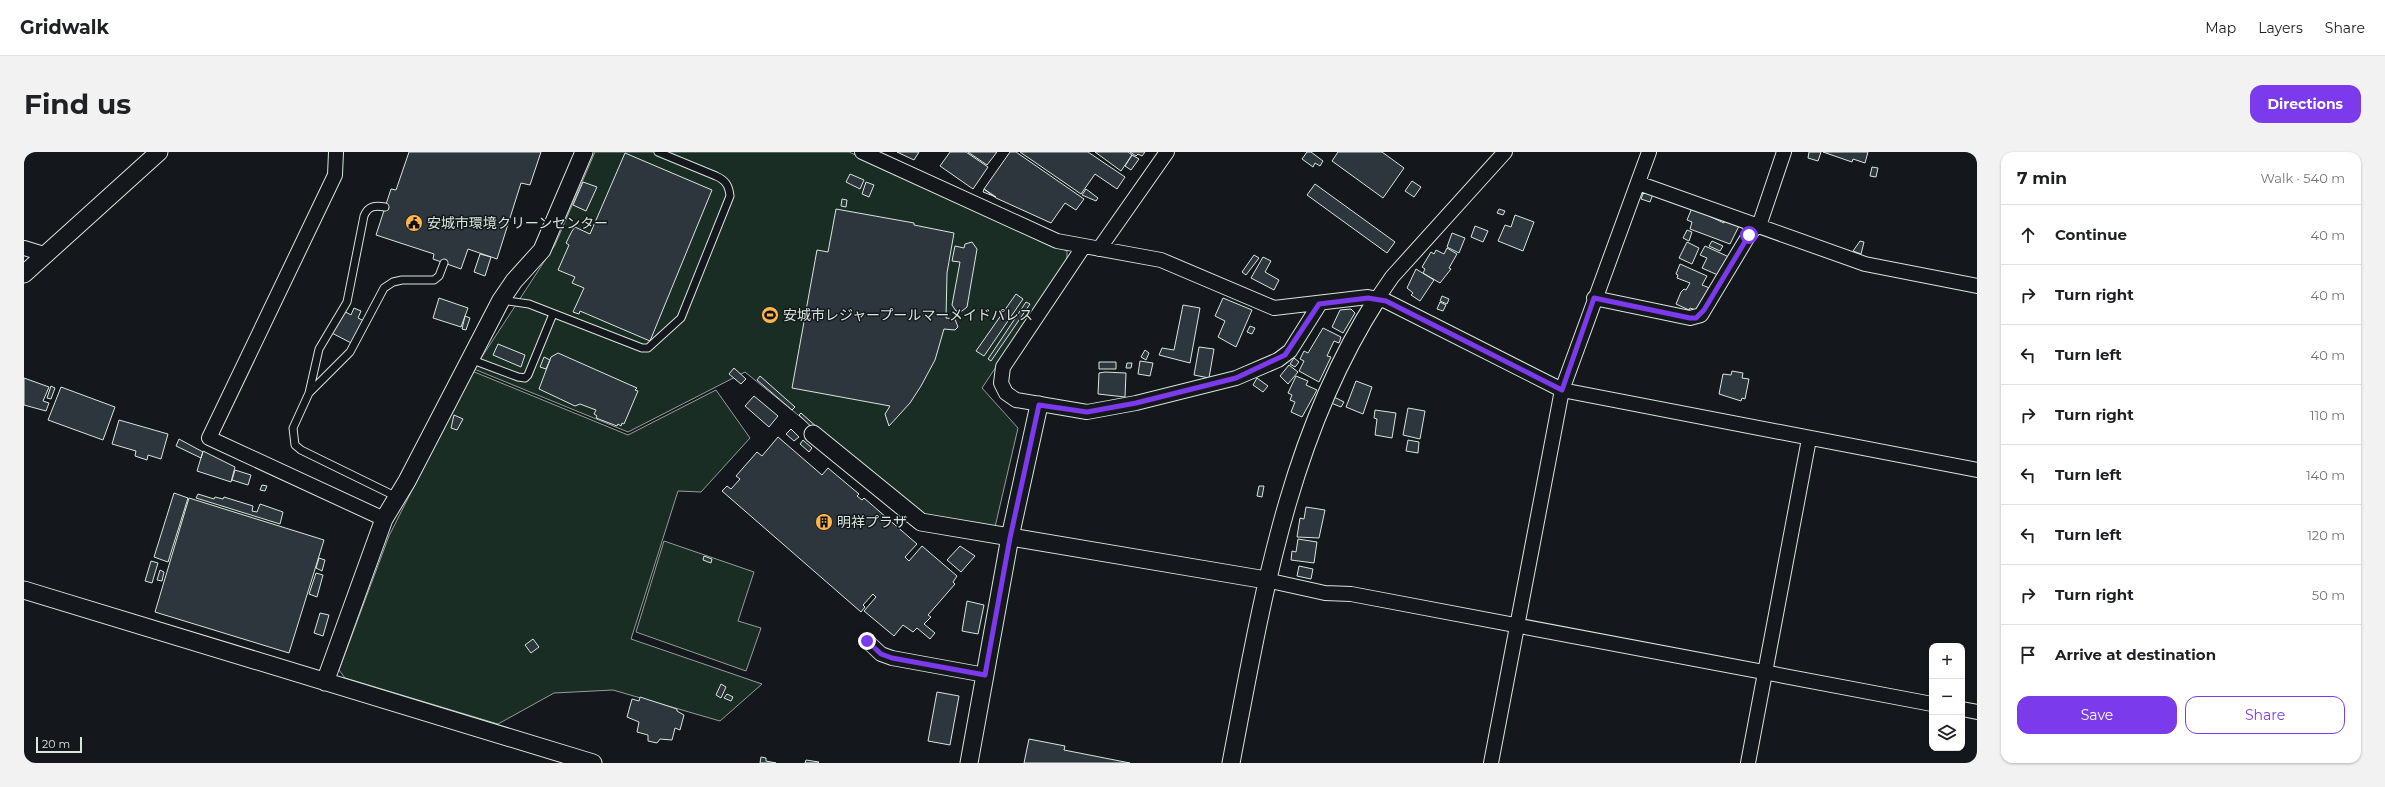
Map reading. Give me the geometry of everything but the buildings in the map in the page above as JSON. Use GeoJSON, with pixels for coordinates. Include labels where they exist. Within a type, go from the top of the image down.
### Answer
{"type":"FeatureCollection","features":[{"type":"Feature","properties":{"kind":"street"},"geometry":{"type":"LineString","coordinates":[[24,274],[47,255],[159,152]]}},
{"type":"Feature","properties":{"kind":"street"},"geometry":{"type":"LineString","coordinates":[[336,152],[335,175],[209,438],[384,519]]}},
{"type":"Feature","properties":{"kind":"street"},"geometry":{"type":"LineString","coordinates":[[325,682],[384,519],[397,498],[501,300],[514,281],[542,250],[584,152]]}},
{"type":"Feature","properties":{"kind":"street"},"geometry":{"type":"LineString","coordinates":[[862,152],[1032,231],[1057,241],[1161,260],[1274,308],[1368,298],[1386,301],[1562,390],[1809,439],[1977,470]]}},
{"type":"Feature","properties":{"kind":"street"},"geometry":{"type":"LineString","coordinates":[[1098,249],[1167,152]]}},
{"type":"Feature","properties":{"kind":"street"},"geometry":{"type":"LineString","coordinates":[[1232,763],[1266,580],[1287,502],[1312,426],[1362,322],[1392,277],[1505,152]]}},
{"type":"Feature","properties":{"kind":"street"},"geometry":{"type":"LineString","coordinates":[[1491,763],[1562,390],[1594,298],[1649,152]]}},
{"type":"Feature","properties":{"kind":"street"},"geometry":{"type":"LineString","coordinates":[[1594,298],[1696,318],[1704,310],[1761,220],[1784,152]]}},
{"type":"Feature","properties":{"kind":"street"},"geometry":{"type":"LineString","coordinates":[[1638,183],[1865,264],[1977,286]]}},
{"type":"Feature","properties":{"kind":"street"},"geometry":{"type":"LineString","coordinates":[[1084,246],[1003,367],[1000,374],[1001,383],[1010,398],[1039,405],[1087,412],[1136,403],[1236,378],[1285,355],[1319,304]]}},
{"type":"Feature","properties":{"kind":"street"},"geometry":{"type":"LineString","coordinates":[[24,248],[47,255]]}},
{"type":"Feature","properties":{"kind":"street"},"geometry":{"type":"LineString","coordinates":[[969,763],[1010,538],[1039,405]]}},
{"type":"Feature","properties":{"kind":"street"},"geometry":{"type":"LineString","coordinates":[[813,434],[921,522],[1266,580],[1325,593],[1351,594],[1517,624],[1929,703]]}},
{"type":"Feature","properties":{"kind":"street"},"geometry":{"type":"LineString","coordinates":[[1748,763],[1809,439]]}},
{"type":"Feature","properties":{"kind":"street"},"geometry":{"type":"LineString","coordinates":[[24,590],[593,763]]}},
{"type":"Feature","properties":{"kind":"street"},"geometry":{"type":"LineString","coordinates":[[867,641],[881,654],[892,658],[985,675]]}},
{"type":"Feature","properties":{"kind":"street"},"geometry":{"type":"LineString","coordinates":[[1965,710],[1977,712]]}},
{"type":"Feature","properties":{"kind":"lane"},"geometry":{"type":"LineString","coordinates":[[501,300],[529,304],[642,348],[648,348],[681,318],[730,196],[730,188],[724,180],[658,152]]}},
{"type":"Feature","properties":{"kind":"lane"},"geometry":{"type":"LineString","coordinates":[[385,207],[371,207],[367,209],[364,216],[347,302],[319,349],[309,393],[293,428],[295,445],[301,450],[397,498]]}},
{"type":"Feature","properties":{"kind":"lane"},"geometry":{"type":"LineString","coordinates":[[309,393],[350,352],[384,288],[392,282],[402,280],[434,280],[439,276],[444,263]]}},
{"type":"Feature","properties":{"kind":"lane"},"geometry":{"type":"LineString","coordinates":[[470,359],[518,377],[525,378],[528,375],[553,314]]}},
{"type":"Feature","properties":{"kind":"green space","name":"安城市レジャープールマーメイドパレス"},"geometry":{"type":"Polygon","coordinates":[[[595,152],[849,152],[1067,251],[1067,260],[982,388],[1018,428],[995,527],[920,514],[745,372],[628,432],[474,369],[555,245],[595,152]]]}},
{"type":"Feature","properties":{"kind":"green space"},"geometry":{"type":"Polygon","coordinates":[[[472,371],[628,435],[716,390],[750,438],[701,492],[678,491],[631,639],[762,684],[720,721],[613,690],[554,693],[498,724],[345,678],[339,670],[389,536],[472,371]]]}},
{"type":"Feature","properties":{"kind":"green space"},"geometry":{"type":"Polygon","coordinates":[[[664,541],[754,572],[738,621],[761,628],[746,671],[636,632],[664,541]]]}},
{"type":"Feature","properties":{"kind":"place","name":"安城市環境クリーンセンター"},"geometry":{"type":"Point","coordinates":[414,223]}},
{"type":"Feature","properties":{"kind":"place","name":"安城市レジャープールマーメイドパレス"},"geometry":{"type":"Point","coordinates":[770,315]}},
{"type":"Feature","properties":{"kind":"place","name":"明祥プラザ"},"geometry":{"type":"Point","coordinates":[824,522]}},
{"type":"Feature","properties":{"kind":"route"},"geometry":{"type":"LineString","coordinates":[[867,641],[881,654],[892,658],[985,675],[1010,538],[1039,405],[1087,412],[1136,403],[1155,397],[1236,378],[1278,360],[1290,351],[1319,304],[1368,298],[1386,301],[1562,390],[1594,298],[1696,318],[1701,315],[1749,235]]}}]}
